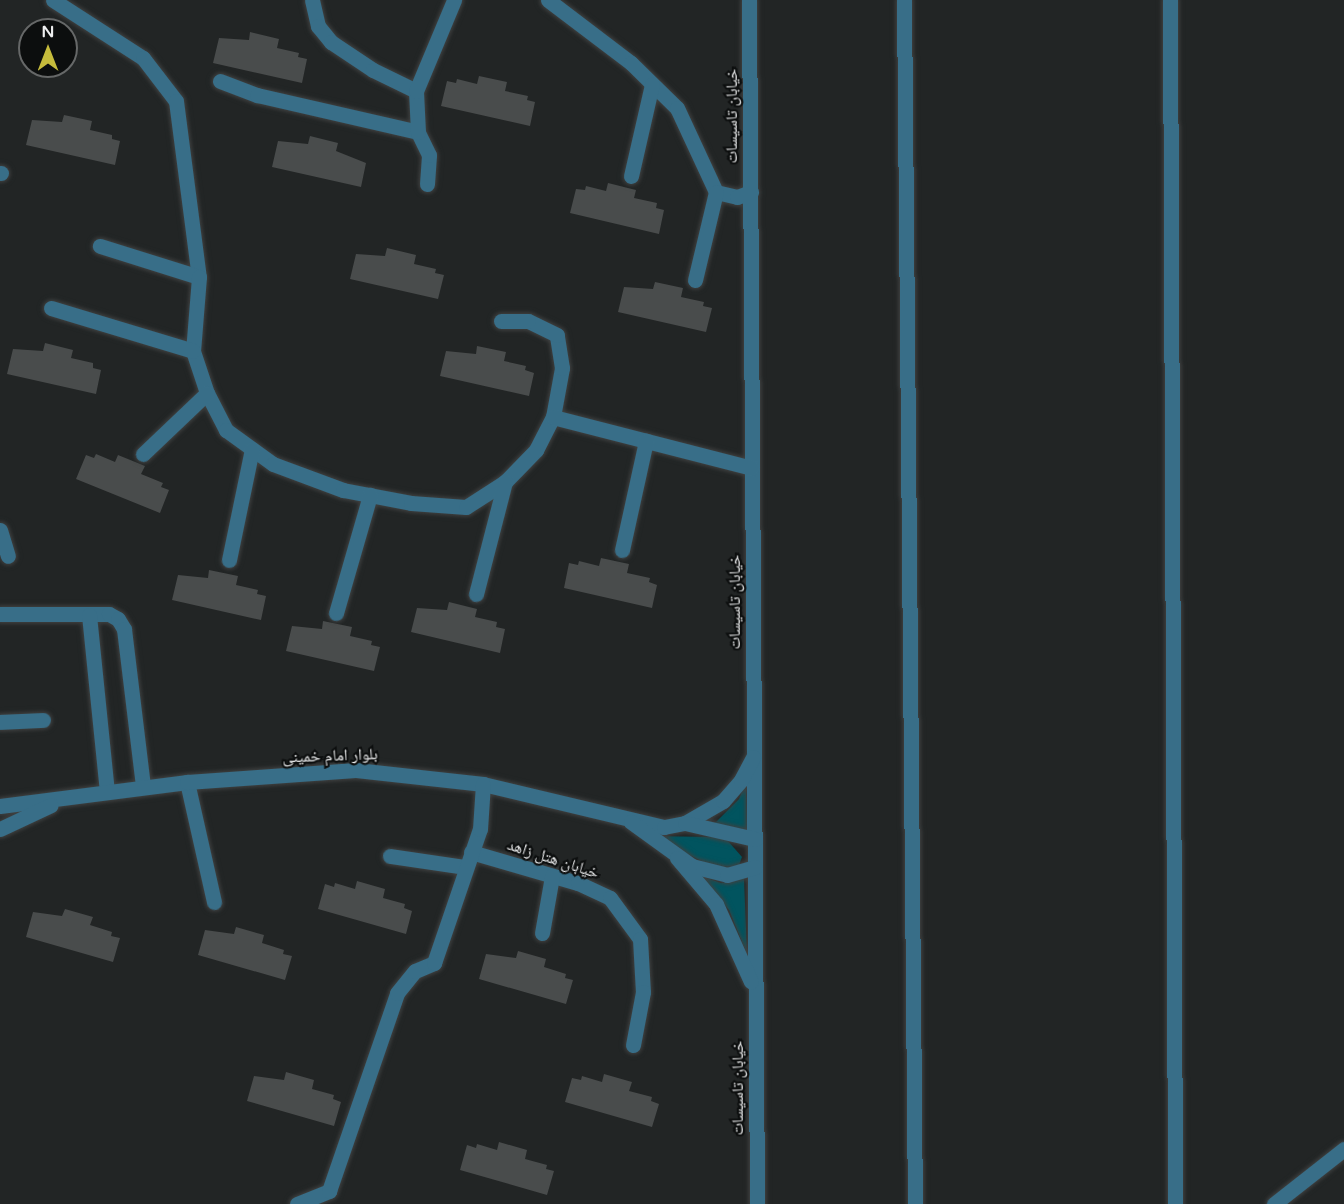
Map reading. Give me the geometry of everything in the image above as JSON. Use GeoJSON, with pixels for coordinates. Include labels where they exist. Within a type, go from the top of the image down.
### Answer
{"type":"FeatureCollection","features":[{"type":"Feature","properties":{"kind":"street"},"geometry":{"type":"LineString","coordinates":[[53,0],[143,58],[176,101],[199,277],[192,351],[207,393],[226,430],[252,449],[273,464],[343,490],[466,507],[505,482],[536,450],[553,417],[562,368],[557,334],[528,321],[501,321]]}},
{"type":"Feature","properties":{"kind":"street"},"geometry":{"type":"LineString","coordinates":[[312,0],[318,26],[331,42],[373,70],[416,91]]}},
{"type":"Feature","properties":{"kind":"street"},"geometry":{"type":"LineString","coordinates":[[427,184],[429,155],[418,132],[416,91],[454,0]]}},
{"type":"Feature","properties":{"kind":"street"},"geometry":{"type":"LineString","coordinates":[[548,0],[652,84],[677,108],[716,192],[695,280]]}},
{"type":"Feature","properties":{"kind":"street","name":"خیابان تاسیسات"},"geometry":{"type":"LineString","coordinates":[[749,0],[757,1204]]}},
{"type":"Feature","properties":{"kind":"street"},"geometry":{"type":"LineString","coordinates":[[904,0],[915,1204]]}},
{"type":"Feature","properties":{"kind":"street"},"geometry":{"type":"LineString","coordinates":[[1170,0],[1175,1204]]}},
{"type":"Feature","properties":{"kind":"street"},"geometry":{"type":"LineString","coordinates":[[220,81],[258,95],[418,132]]}},
{"type":"Feature","properties":{"kind":"street"},"geometry":{"type":"LineString","coordinates":[[631,176],[652,84]]}},
{"type":"Feature","properties":{"kind":"street"},"geometry":{"type":"LineString","coordinates":[[716,192],[737,197],[751,192]]}},
{"type":"Feature","properties":{"kind":"street"},"geometry":{"type":"LineString","coordinates":[[100,246],[199,277]]}},
{"type":"Feature","properties":{"kind":"street"},"geometry":{"type":"LineString","coordinates":[[51,308],[192,351]]}},
{"type":"Feature","properties":{"kind":"street"},"geometry":{"type":"LineString","coordinates":[[143,454],[207,393]]}},
{"type":"Feature","properties":{"kind":"street"},"geometry":{"type":"LineString","coordinates":[[553,417],[752,468]]}},
{"type":"Feature","properties":{"kind":"street"},"geometry":{"type":"LineString","coordinates":[[622,550],[646,441]]}},
{"type":"Feature","properties":{"kind":"street"},"geometry":{"type":"LineString","coordinates":[[229,560],[252,449]]}},
{"type":"Feature","properties":{"kind":"street"},"geometry":{"type":"LineString","coordinates":[[476,594],[505,482]]}},
{"type":"Feature","properties":{"kind":"street"},"geometry":{"type":"LineString","coordinates":[[336,613],[370,495]]}},
{"type":"Feature","properties":{"kind":"street"},"geometry":{"type":"LineString","coordinates":[[0,530],[8,556]]}},
{"type":"Feature","properties":{"kind":"street"},"geometry":{"type":"LineString","coordinates":[[0,614],[109,614],[118,619],[124,629],[143,787]]}},
{"type":"Feature","properties":{"kind":"street"},"geometry":{"type":"LineString","coordinates":[[89,615],[107,792]]}},
{"type":"Feature","properties":{"kind":"street"},"geometry":{"type":"LineString","coordinates":[[0,722],[43,720]]}},
{"type":"Feature","properties":{"kind":"street"},"geometry":{"type":"LineString","coordinates":[[685,823],[723,801],[741,780],[754,754]]}},
{"type":"Feature","properties":{"kind":"street","name":"بلوار امام خمینی"},"geometry":{"type":"LineString","coordinates":[[0,806],[188,782],[356,770],[483,784],[664,827],[685,823]]}},
{"type":"Feature","properties":{"kind":"street"},"geometry":{"type":"LineString","coordinates":[[188,782],[214,902]]}},
{"type":"Feature","properties":{"kind":"street"},"geometry":{"type":"LineString","coordinates":[[297,1204],[329,1191],[398,993],[415,971],[434,963],[465,867],[480,829],[483,784]]}},
{"type":"Feature","properties":{"kind":"street","name":"بلوار امام خمینی"},"geometry":{"type":"LineString","coordinates":[[0,830],[64,799]]}},
{"type":"Feature","properties":{"kind":"street"},"geometry":{"type":"LineString","coordinates":[[628,820],[677,858],[716,904],[747,969],[756,1004]]}},
{"type":"Feature","properties":{"kind":"street"},"geometry":{"type":"LineString","coordinates":[[685,823],[755,839]]}},
{"type":"Feature","properties":{"kind":"street","name":"خیابان هتل زاهد"},"geometry":{"type":"LineString","coordinates":[[471,852],[552,876],[610,898],[640,939],[643,992],[633,1045]]}},
{"type":"Feature","properties":{"kind":"street"},"geometry":{"type":"LineString","coordinates":[[390,856],[465,867]]}},
{"type":"Feature","properties":{"kind":"street"},"geometry":{"type":"LineString","coordinates":[[677,858],[727,876],[755,867]]}},
{"type":"Feature","properties":{"kind":"street"},"geometry":{"type":"LineString","coordinates":[[542,933],[552,876]]}},
{"type":"Feature","properties":{"kind":"street"},"geometry":{"type":"LineString","coordinates":[[1274,1204],[1344,1149]]}},
{"type":"Feature","properties":{"kind":"shaded area"},"geometry":{"type":"Polygon","coordinates":[[[746,781],[747,830],[715,823],[739,799],[746,781]]]}},
{"type":"Feature","properties":{"kind":"shaded area"},"geometry":{"type":"Polygon","coordinates":[[[650,836],[715,837],[728,841],[742,857],[739,865],[712,866],[650,836]]]}},
{"type":"Feature","properties":{"kind":"shaded area"},"geometry":{"type":"Polygon","coordinates":[[[701,876],[721,883],[744,878],[747,954],[729,910],[701,876]]]}},
{"type":"Feature","properties":{"kind":"building"},"geometry":{"type":"Polygon","coordinates":[[[250,32],[279,39],[277,48],[299,53],[298,57],[307,59],[302,83],[213,63],[219,38],[249,40],[250,32]]]}},
{"type":"Feature","properties":{"kind":"building"},"geometry":{"type":"Polygon","coordinates":[[[479,76],[507,82],[505,91],[528,96],[527,100],[535,102],[530,126],[441,106],[447,81],[456,83],[457,79],[477,84],[479,76]]]}},
{"type":"Feature","properties":{"kind":"building"},"geometry":{"type":"Polygon","coordinates":[[[64,115],[92,121],[90,130],[112,135],[112,139],[120,141],[115,165],[26,145],[32,120],[62,122],[64,115]]]}},
{"type":"Feature","properties":{"kind":"building"},"geometry":{"type":"Polygon","coordinates":[[[310,136],[338,143],[336,151],[366,163],[361,187],[272,167],[278,141],[308,144],[310,136]]]}},
{"type":"Feature","properties":{"kind":"building"},"geometry":{"type":"Polygon","coordinates":[[[608,183],[636,190],[634,198],[657,203],[656,208],[664,210],[659,234],[570,213],[576,189],[585,190],[586,186],[606,191],[608,183]]]}},
{"type":"Feature","properties":{"kind":"building"},"geometry":{"type":"Polygon","coordinates":[[[387,248],[416,255],[414,264],[436,269],[435,273],[444,275],[438,299],[350,279],[356,254],[385,256],[387,248]]]}},
{"type":"Feature","properties":{"kind":"building"},"geometry":{"type":"Polygon","coordinates":[[[655,282],[683,288],[681,297],[704,302],[703,306],[712,308],[706,332],[618,312],[624,287],[653,289],[655,282]]]}},
{"type":"Feature","properties":{"kind":"building"},"geometry":{"type":"Polygon","coordinates":[[[45,343],[73,350],[71,358],[93,363],[93,368],[101,370],[96,394],[7,374],[13,349],[43,351],[45,343]]]}},
{"type":"Feature","properties":{"kind":"building"},"geometry":{"type":"Polygon","coordinates":[[[477,346],[506,352],[504,361],[526,366],[525,370],[534,373],[529,396],[440,376],[446,351],[476,354],[477,346]]]}},
{"type":"Feature","properties":{"kind":"building"},"geometry":{"type":"Polygon","coordinates":[[[96,454],[115,462],[118,455],[145,466],[141,474],[163,483],[161,487],[169,490],[160,513],[76,479],[86,455],[94,458],[96,454]]]}},
{"type":"Feature","properties":{"kind":"building"},"geometry":{"type":"Polygon","coordinates":[[[601,558],[629,564],[627,573],[650,578],[649,582],[657,585],[652,608],[564,588],[569,563],[578,565],[579,561],[599,566],[601,558]]]}},
{"type":"Feature","properties":{"kind":"building"},"geometry":{"type":"Polygon","coordinates":[[[209,570],[238,576],[236,585],[258,590],[257,594],[266,596],[261,620],[172,600],[178,575],[208,578],[209,570]]]}},
{"type":"Feature","properties":{"kind":"building"},"geometry":{"type":"Polygon","coordinates":[[[449,602],[477,609],[475,617],[497,622],[496,627],[505,629],[500,653],[411,632],[417,608],[447,610],[449,602]]]}},
{"type":"Feature","properties":{"kind":"building"},"geometry":{"type":"Polygon","coordinates":[[[323,621],[352,627],[350,636],[372,641],[371,645],[380,647],[374,671],[286,651],[292,626],[322,629],[323,621]]]}},
{"type":"Feature","properties":{"kind":"building"},"geometry":{"type":"Polygon","coordinates":[[[357,881],[385,889],[383,898],[405,904],[404,908],[412,911],[406,934],[318,909],[325,884],[334,887],[335,883],[355,889],[357,881]]]}},
{"type":"Feature","properties":{"kind":"building"},"geometry":{"type":"Polygon","coordinates":[[[65,909],[93,917],[90,925],[112,932],[111,936],[120,938],[113,962],[26,937],[33,912],[62,916],[65,909]]]}},
{"type":"Feature","properties":{"kind":"building"},"geometry":{"type":"Polygon","coordinates":[[[236,927],[264,935],[262,943],[284,950],[283,954],[292,956],[285,980],[198,955],[205,930],[234,934],[236,927]]]}},
{"type":"Feature","properties":{"kind":"building"},"geometry":{"type":"Polygon","coordinates":[[[518,951],[546,959],[544,967],[566,974],[565,978],[573,980],[566,1004],[479,979],[486,954],[516,958],[518,951]]]}},
{"type":"Feature","properties":{"kind":"building"},"geometry":{"type":"Polygon","coordinates":[[[286,1072],[314,1080],[312,1089],[334,1095],[333,1099],[341,1102],[334,1126],[247,1101],[254,1076],[284,1080],[286,1072]]]}},
{"type":"Feature","properties":{"kind":"building"},"geometry":{"type":"Polygon","coordinates":[[[604,1074],[632,1082],[629,1091],[652,1097],[651,1101],[659,1104],[652,1127],[565,1102],[572,1078],[581,1080],[582,1076],[602,1082],[604,1074]]]}},
{"type":"Feature","properties":{"kind":"building"},"geometry":{"type":"Polygon","coordinates":[[[499,1142],[527,1150],[525,1159],[547,1165],[546,1169],[554,1171],[547,1195],[460,1170],[467,1145],[476,1148],[477,1144],[497,1150],[499,1142]]]}}]}
